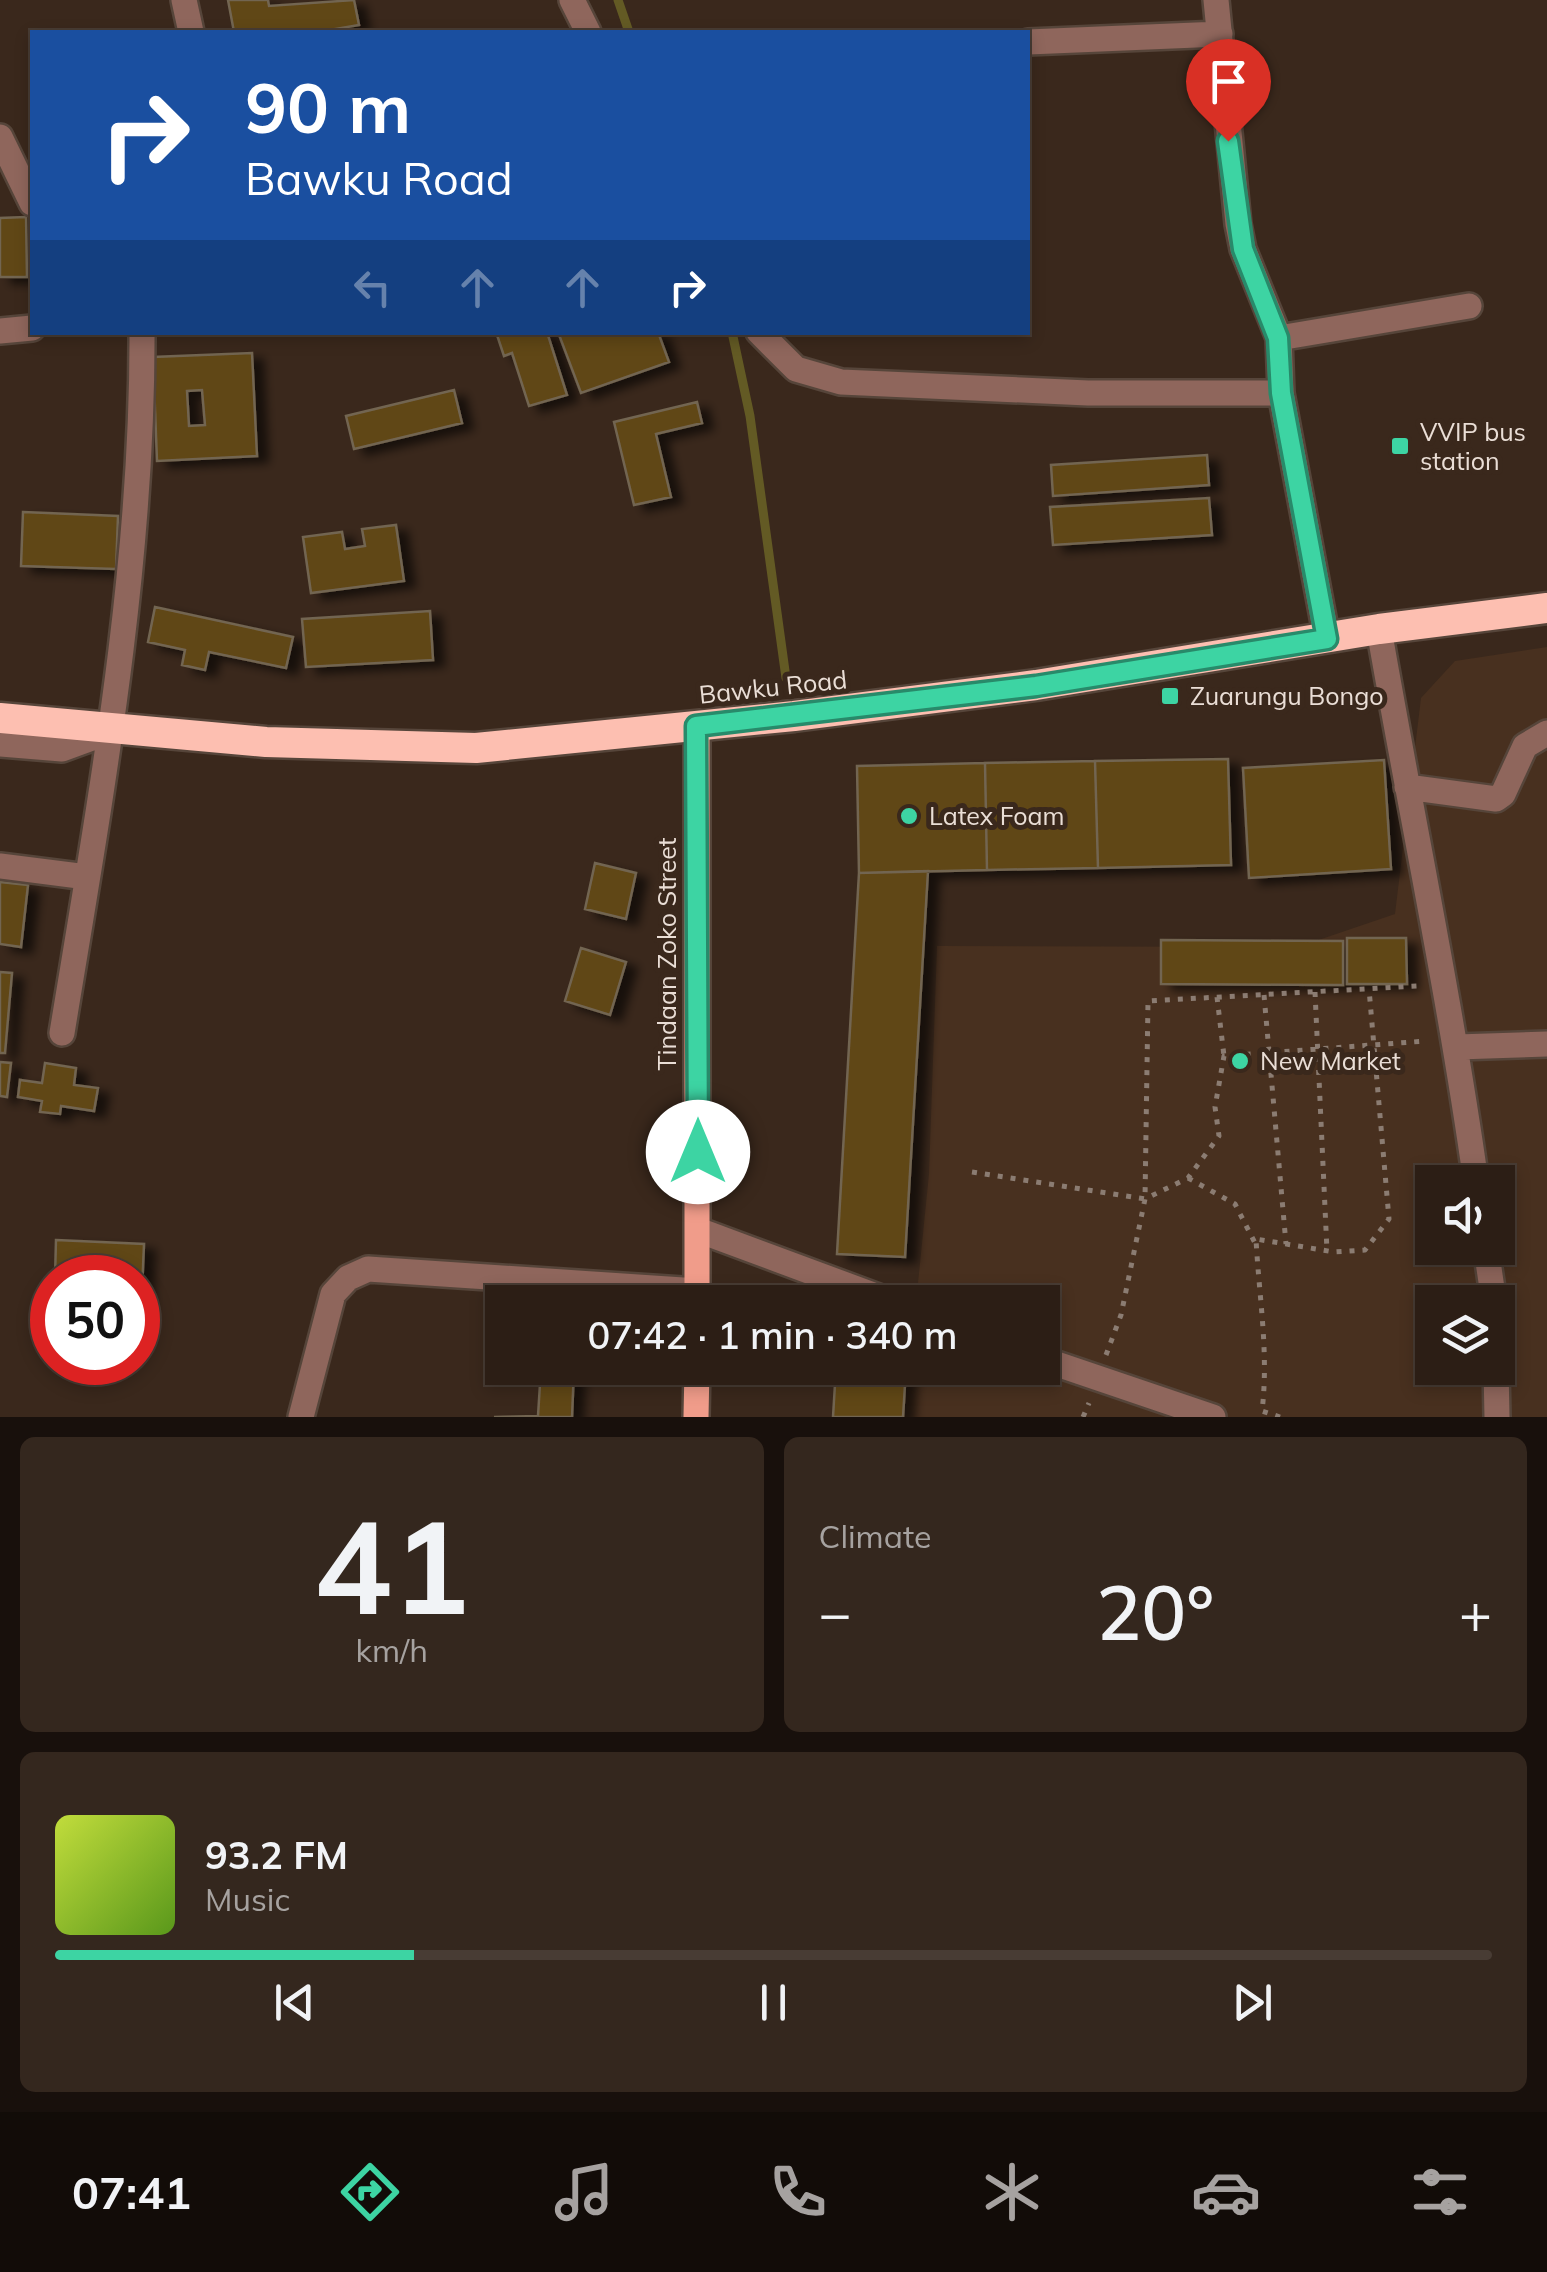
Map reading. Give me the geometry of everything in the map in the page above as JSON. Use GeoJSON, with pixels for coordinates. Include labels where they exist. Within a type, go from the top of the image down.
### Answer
{"type":"FeatureCollection","features":[{"type":"Feature","properties":{"kind":"highway","name":"Bawku Road"},"geometry":{"type":"LineString","coordinates":[[0,718],[111,732],[345,746],[476,748],[1036,686],[1379,629],[1547,608]]}},
{"type":"Feature","properties":{"kind":"main road","name":"Tindaan Zoko Street"},"geometry":{"type":"LineString","coordinates":[[696,726],[698,1285]]}},
{"type":"Feature","properties":{"kind":"main road"},"geometry":{"type":"LineString","coordinates":[[696,1417],[697,1385]]}},
{"type":"Feature","properties":{"kind":"street"},"geometry":{"type":"LineString","coordinates":[[184,0],[192,30]]}},
{"type":"Feature","properties":{"kind":"street"},"geometry":{"type":"LineString","coordinates":[[572,0],[587,30]]}},
{"type":"Feature","properties":{"kind":"street"},"geometry":{"type":"LineString","coordinates":[[1216,0],[1240,236],[1278,338],[1281,393],[1327,639]]}},
{"type":"Feature","properties":{"kind":"street"},"geometry":{"type":"LineString","coordinates":[[1030,42],[1220,34]]}},
{"type":"Feature","properties":{"kind":"street"},"geometry":{"type":"LineString","coordinates":[[0,137],[30,200]]}},
{"type":"Feature","properties":{"kind":"street"},"geometry":{"type":"LineString","coordinates":[[1278,338],[1469,306]]}},
{"type":"Feature","properties":{"kind":"street"},"geometry":{"type":"LineString","coordinates":[[0,331],[30,328]]}},
{"type":"Feature","properties":{"kind":"street"},"geometry":{"type":"LineString","coordinates":[[62,1033],[111,732],[129,541],[142,460],[142,335]]}},
{"type":"Feature","properties":{"kind":"street"},"geometry":{"type":"LineString","coordinates":[[762,335],[796,369],[841,382],[1088,394],[1281,393]]}},
{"type":"Feature","properties":{"kind":"street"},"geometry":{"type":"LineString","coordinates":[[1379,629],[1441,985],[1455,1042],[1473,1165]]}},
{"type":"Feature","properties":{"kind":"street"},"geometry":{"type":"LineString","coordinates":[[0,744],[62,748],[111,732]]}},
{"type":"Feature","properties":{"kind":"street"},"geometry":{"type":"LineString","coordinates":[[1407,788],[1496,798],[1503,794],[1525,746],[1547,733]]}},
{"type":"Feature","properties":{"kind":"street"},"geometry":{"type":"LineString","coordinates":[[0,866],[87,877]]}},
{"type":"Feature","properties":{"kind":"street"},"geometry":{"type":"LineString","coordinates":[[1455,1042],[1547,1044]]}},
{"type":"Feature","properties":{"kind":"street"},"geometry":{"type":"LineString","coordinates":[[698,1230],[846,1285]]}},
{"type":"Feature","properties":{"kind":"street"},"geometry":{"type":"LineString","coordinates":[[301,1417],[333,1294],[348,1278],[368,1269],[557,1285]]}},
{"type":"Feature","properties":{"kind":"street"},"geometry":{"type":"LineString","coordinates":[[1060,1366],[1213,1417]]}},
{"type":"Feature","properties":{"kind":"street"},"geometry":{"type":"LineString","coordinates":[[1496,1385],[1497,1417]]}},
{"type":"Feature","properties":{"kind":"path"},"geometry":{"type":"LineString","coordinates":[[1084,1417],[1121,1314],[1145,1199],[1148,1001],[1441,985]]}},
{"type":"Feature","properties":{"kind":"path"},"geometry":{"type":"LineString","coordinates":[[1280,1417],[1262,1411],[1268,1361],[1256,1239],[1327,1251],[1365,1250],[1389,1219],[1369,989]]}},
{"type":"Feature","properties":{"kind":"path"},"geometry":{"type":"LineString","coordinates":[[1315,992],[1327,1251]]}},
{"type":"Feature","properties":{"kind":"path"},"geometry":{"type":"LineString","coordinates":[[1264,995],[1286,1244]]}},
{"type":"Feature","properties":{"kind":"path"},"geometry":{"type":"LineString","coordinates":[[972,1172],[1145,1199],[1188,1178],[1218,1136],[1215,1107],[1224,1056],[1217,998]]}},
{"type":"Feature","properties":{"kind":"path"},"geometry":{"type":"LineString","coordinates":[[1224,1056],[1455,1042]]}},
{"type":"Feature","properties":{"kind":"path"},"geometry":{"type":"LineString","coordinates":[[1188,1178],[1235,1204],[1256,1245]]}},
{"type":"Feature","properties":{"kind":"shaded area","name":"New Market"},"geometry":{"type":"Polygon","coordinates":[[[1547,647],[1547,1417],[872,1417],[873,1385],[1060,1385],[1060,1285],[917,1285],[929,1174],[937,946],[1298,947],[1395,914],[1421,698],[1455,661],[1547,647]]]}},
{"type":"Feature","properties":{"kind":"building"},"geometry":{"type":"Polygon","coordinates":[[[228,0],[268,0],[269,6],[354,0],[359,25],[330,30],[234,30],[228,0]]]}},
{"type":"Feature","properties":{"kind":"building"},"geometry":{"type":"Polygon","coordinates":[[[26,217],[27,277],[0,277],[0,218],[26,217]]]}},
{"type":"Feature","properties":{"kind":"building"},"geometry":{"type":"Polygon","coordinates":[[[497,335],[548,335],[567,395],[529,406],[512,353],[504,356],[497,335]]]}},
{"type":"Feature","properties":{"kind":"building"},"geometry":{"type":"Polygon","coordinates":[[[559,335],[659,335],[669,362],[581,393],[559,335]]]}},
{"type":"Feature","properties":{"kind":"building"},"geometry":{"type":"Polygon","coordinates":[[[252,353],[257,456],[157,461],[153,357],[252,353]],[[202,390],[187,391],[189,426],[205,425],[202,390]]]}},
{"type":"Feature","properties":{"kind":"building"},"geometry":{"type":"Polygon","coordinates":[[[454,390],[462,423],[354,449],[346,416],[454,390]]]}},
{"type":"Feature","properties":{"kind":"building"},"geometry":{"type":"Polygon","coordinates":[[[697,402],[702,423],[656,434],[671,497],[634,505],[614,422],[697,402]]]}},
{"type":"Feature","properties":{"kind":"building"},"geometry":{"type":"Polygon","coordinates":[[[1207,455],[1209,485],[1053,496],[1051,465],[1207,455]]]}},
{"type":"Feature","properties":{"kind":"building"},"geometry":{"type":"Polygon","coordinates":[[[1209,498],[1212,535],[1053,545],[1050,507],[1209,498]]]}},
{"type":"Feature","properties":{"kind":"building"},"geometry":{"type":"Polygon","coordinates":[[[23,512],[118,516],[116,569],[21,566],[23,512]]]}},
{"type":"Feature","properties":{"kind":"building"},"geometry":{"type":"Polygon","coordinates":[[[396,525],[404,581],[311,593],[303,537],[342,532],[345,549],[365,546],[362,529],[396,525]]]}},
{"type":"Feature","properties":{"kind":"building"},"geometry":{"type":"Polygon","coordinates":[[[155,607],[293,637],[286,668],[209,652],[205,670],[182,665],[185,650],[148,642],[155,607]]]}},
{"type":"Feature","properties":{"kind":"building"},"geometry":{"type":"Polygon","coordinates":[[[430,611],[433,660],[306,667],[302,619],[430,611]]]}},
{"type":"Feature","properties":{"kind":"building"},"geometry":{"type":"Polygon","coordinates":[[[1228,759],[1231,865],[1098,868],[1095,761],[1228,759]]]}},
{"type":"Feature","properties":{"kind":"building"},"geometry":{"type":"Polygon","coordinates":[[[1384,760],[1391,869],[1249,878],[1243,768],[1384,760]]]}},
{"type":"Feature","properties":{"kind":"building"},"geometry":{"type":"Polygon","coordinates":[[[1095,761],[1098,868],[987,870],[985,763],[1095,761]]]}},
{"type":"Feature","properties":{"kind":"building"},"geometry":{"type":"Polygon","coordinates":[[[985,763],[987,870],[859,873],[857,766],[985,763]]]}},
{"type":"Feature","properties":{"kind":"building"},"geometry":{"type":"Polygon","coordinates":[[[595,863],[636,873],[626,919],[585,909],[595,863]]]}},
{"type":"Feature","properties":{"kind":"building"},"geometry":{"type":"Polygon","coordinates":[[[928,871],[905,1257],[837,1254],[859,873],[928,871]]]}},
{"type":"Feature","properties":{"kind":"building"},"geometry":{"type":"Polygon","coordinates":[[[0,882],[28,885],[21,947],[0,944],[0,882]]]}},
{"type":"Feature","properties":{"kind":"building"},"geometry":{"type":"Polygon","coordinates":[[[1347,938],[1406,938],[1407,984],[1347,984],[1347,938]]]}},
{"type":"Feature","properties":{"kind":"building"},"geometry":{"type":"Polygon","coordinates":[[[1161,940],[1343,941],[1343,985],[1161,984],[1161,940]]]}},
{"type":"Feature","properties":{"kind":"building"},"geometry":{"type":"Polygon","coordinates":[[[581,948],[626,962],[610,1015],[565,1001],[581,948]]]}},
{"type":"Feature","properties":{"kind":"building"},"geometry":{"type":"Polygon","coordinates":[[[0,972],[12,973],[5,1053],[0,1053],[0,972]]]}},
{"type":"Feature","properties":{"kind":"building"},"geometry":{"type":"Polygon","coordinates":[[[0,1062],[11,1063],[7,1097],[0,1096],[0,1062]]]}},
{"type":"Feature","properties":{"kind":"building"},"geometry":{"type":"Polygon","coordinates":[[[45,1063],[76,1068],[74,1085],[98,1088],[94,1111],[61,1106],[60,1114],[40,1112],[42,1101],[18,1097],[20,1080],[42,1083],[45,1063]]]}},
{"type":"Feature","properties":{"kind":"building"},"geometry":{"type":"Polygon","coordinates":[[[56,1240],[144,1244],[144,1255],[56,1255],[56,1240]]]}},
{"type":"Feature","properties":{"kind":"building"},"geometry":{"type":"Polygon","coordinates":[[[540,1385],[573,1385],[572,1417],[494,1417],[538,1416],[540,1385]]]}},
{"type":"Feature","properties":{"kind":"building"},"geometry":{"type":"Polygon","coordinates":[[[835,1385],[905,1385],[903,1417],[833,1417],[835,1385]]]}},
{"type":"Feature","properties":{"kind":"waterway"},"geometry":{"type":"LineString","coordinates":[[618,0],[628,30]]}},
{"type":"Feature","properties":{"kind":"waterway"},"geometry":{"type":"LineString","coordinates":[[733,335],[750,416],[786,678]]}},
{"type":"Feature","properties":{"kind":"place","name":"VVIP bus station"},"geometry":{"type":"Point","coordinates":[1400,446]}},
{"type":"Feature","properties":{"kind":"place","name":"Zuarungu Bongo"},"geometry":{"type":"Point","coordinates":[1170,696]}},
{"type":"Feature","properties":{"kind":"place","name":"Latex Foam"},"geometry":{"type":"Point","coordinates":[909,816]}},
{"type":"Feature","properties":{"kind":"place","name":"New Market"},"geometry":{"type":"Point","coordinates":[1240,1061]}},
{"type":"Feature","properties":{"kind":"route"},"geometry":{"type":"LineString","coordinates":[[698,1152],[696,726],[1036,686],[1327,639],[1281,393],[1278,338],[1262,287],[1243,249],[1228,141]]}}]}
